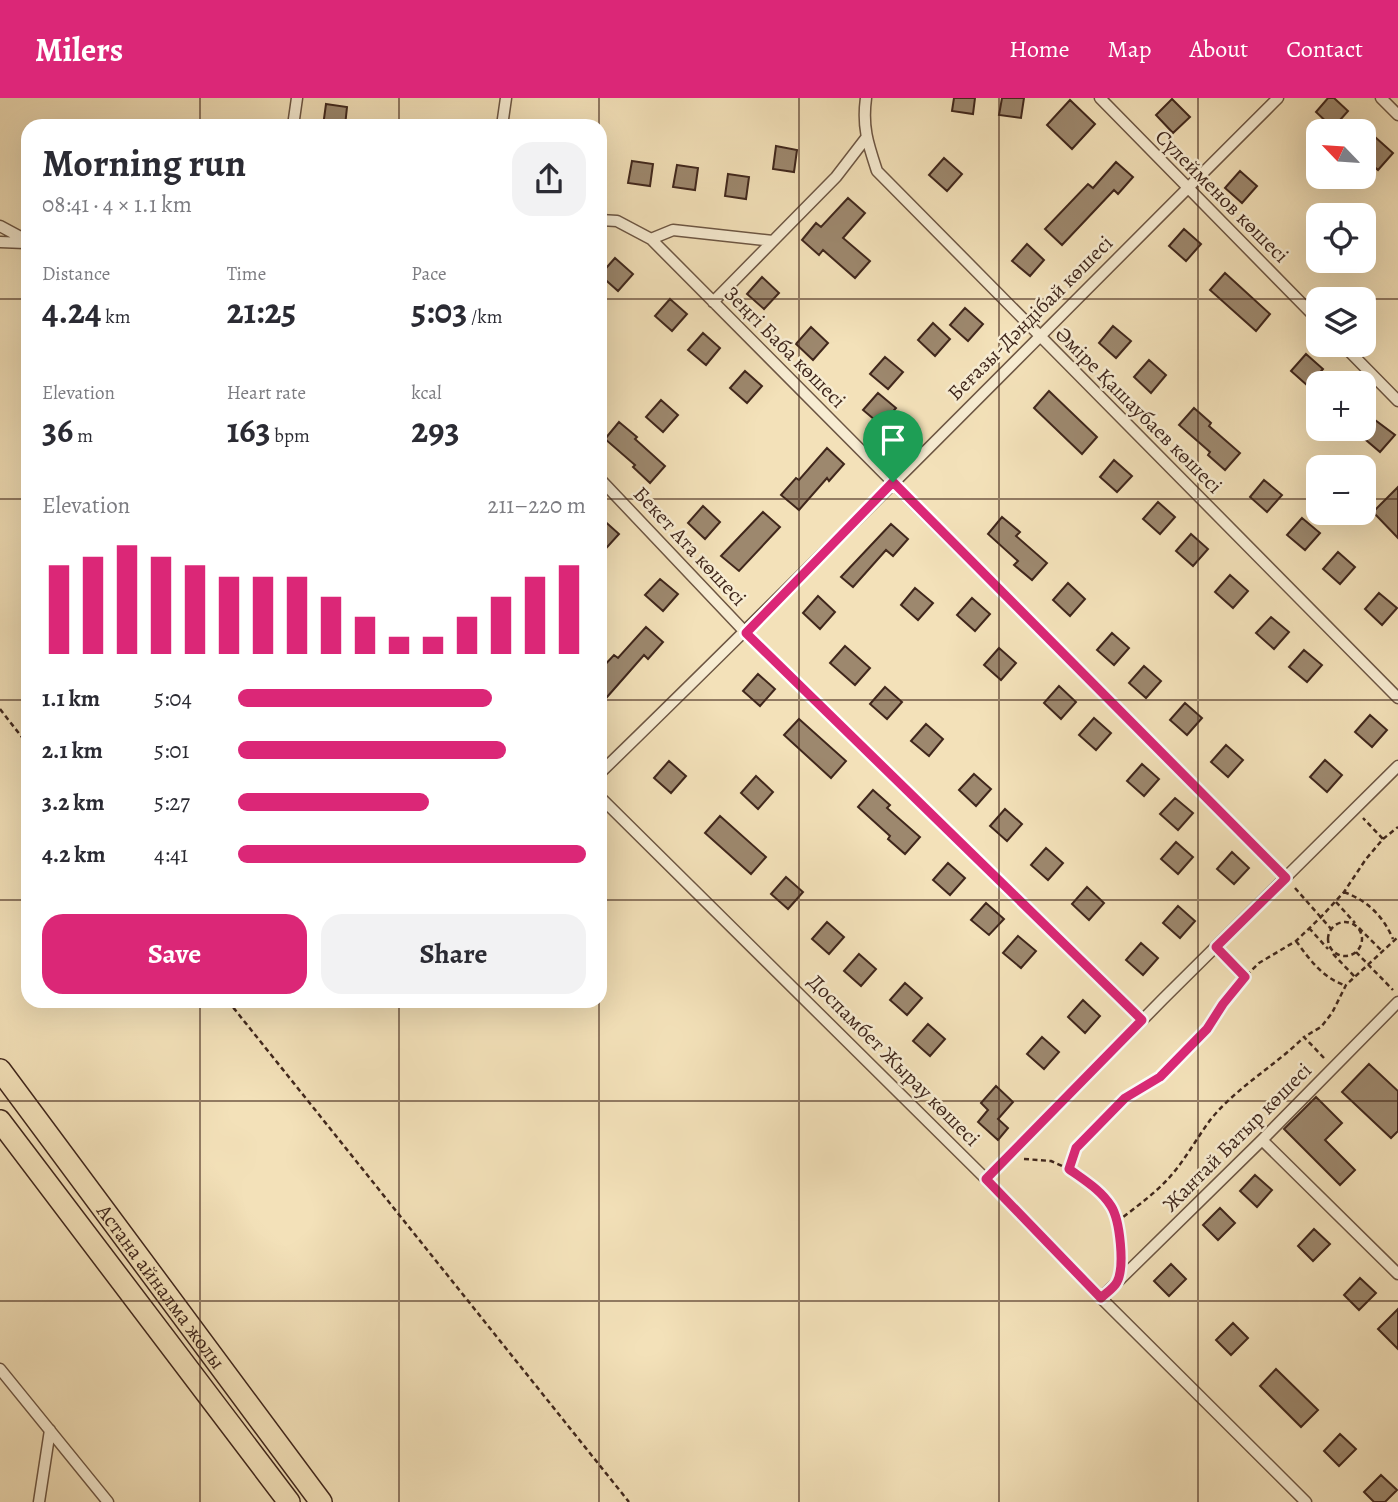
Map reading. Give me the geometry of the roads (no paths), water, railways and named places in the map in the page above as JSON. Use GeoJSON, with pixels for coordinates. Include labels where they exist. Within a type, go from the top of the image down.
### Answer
{"type":"FeatureCollection","features":[{"type":"Feature","properties":{"kind":"highway","name":"Астана айналма жолы"},"geometry":{"type":"LineString","coordinates":[[0,1070],[321,1502]]}},
{"type":"Feature","properties":{"kind":"highway","name":"Астана айналма жолы"},"geometry":{"type":"LineString","coordinates":[[0,1121],[289,1502]]}},
{"type":"Feature","properties":{"kind":"street"},"geometry":{"type":"LineString","coordinates":[[294,119],[297,98]]}},
{"type":"Feature","properties":{"kind":"street"},"geometry":{"type":"LineString","coordinates":[[503,119],[506,98]]}},
{"type":"Feature","properties":{"kind":"street","name":"Әміре Қашаубаев көшесі"},"geometry":{"type":"LineString","coordinates":[[866,98],[866,138],[877,171],[1398,698]]}},
{"type":"Feature","properties":{"kind":"street","name":"Сүлейменов көшесі"},"geometry":{"type":"LineString","coordinates":[[1100,98],[1306,308]]}},
{"type":"Feature","properties":{"kind":"street","name":"Беғазы-Дәндібай көшесі"},"geometry":{"type":"LineString","coordinates":[[607,766],[746,633],[893,482],[1278,98]]}},
{"type":"Feature","properties":{"kind":"street"},"geometry":{"type":"LineString","coordinates":[[1381,98],[1398,115]]}},
{"type":"Feature","properties":{"kind":"street"},"geometry":{"type":"LineString","coordinates":[[713,302],[829,184],[866,138]]}},
{"type":"Feature","properties":{"kind":"street","name":"Зеңгі Баба көшесі"},"geometry":{"type":"LineString","coordinates":[[607,220],[617,221],[650,239],[1286,878]]}},
{"type":"Feature","properties":{"kind":"street"},"geometry":{"type":"LineString","coordinates":[[0,226],[21,238]]}},
{"type":"Feature","properties":{"kind":"street"},"geometry":{"type":"LineString","coordinates":[[650,239],[673,230],[773,241]]}},
{"type":"Feature","properties":{"kind":"street"},"geometry":{"type":"LineString","coordinates":[[0,242],[21,242]]}},
{"type":"Feature","properties":{"kind":"street"},"geometry":{"type":"LineString","coordinates":[[1355,357],[1398,401]]}},
{"type":"Feature","properties":{"kind":"street","name":"Бекет Ата көшесі"},"geometry":{"type":"LineString","coordinates":[[607,486],[746,633],[1142,1020]]}},
{"type":"Feature","properties":{"kind":"street"},"geometry":{"type":"LineString","coordinates":[[986,1179],[1398,766]]}},
{"type":"Feature","properties":{"kind":"street","name":"Доспамбет Жырау көшесі"},"geometry":{"type":"LineString","coordinates":[[607,804],[986,1179],[1306,1502]]}},
{"type":"Feature","properties":{"kind":"street","name":"Жантай Батыр көшесі"},"geometry":{"type":"LineString","coordinates":[[1101,1298],[1398,1002]]}},
{"type":"Feature","properties":{"kind":"street"},"geometry":{"type":"LineString","coordinates":[[1262,1140],[1398,1274]]}},
{"type":"Feature","properties":{"kind":"street"},"geometry":{"type":"LineString","coordinates":[[0,1370],[108,1502]]}},
{"type":"Feature","properties":{"kind":"street"},"geometry":{"type":"LineString","coordinates":[[39,1502],[50,1430]]}}]}
